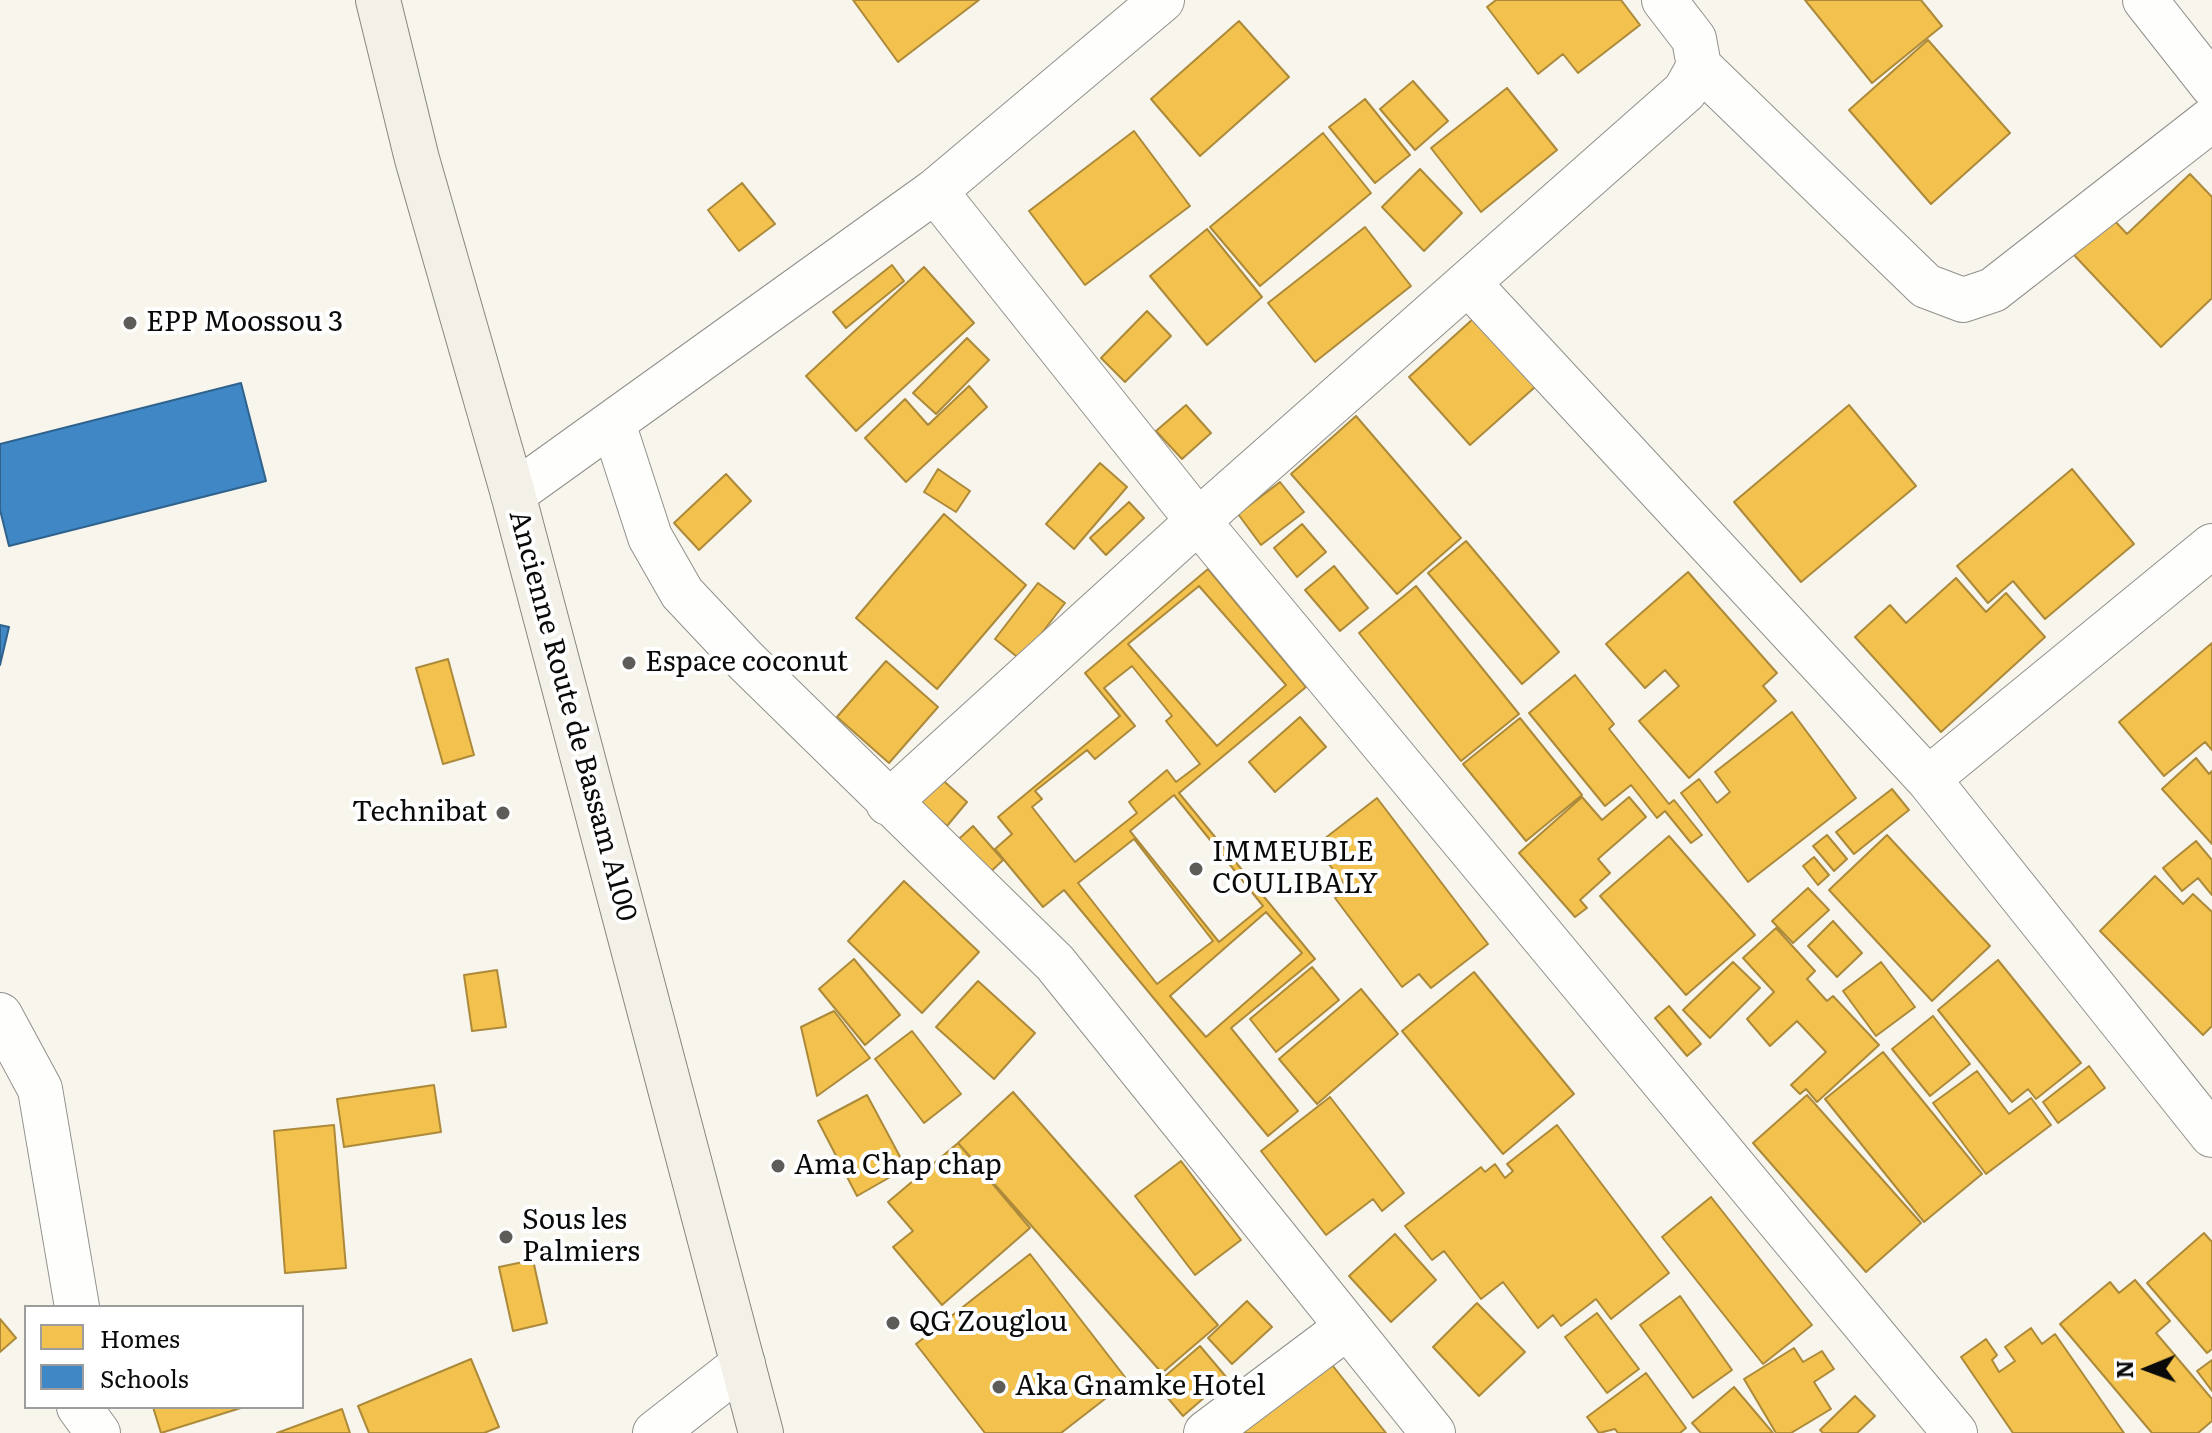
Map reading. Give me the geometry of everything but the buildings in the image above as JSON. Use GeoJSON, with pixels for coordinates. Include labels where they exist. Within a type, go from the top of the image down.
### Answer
{"type":"FeatureCollection","features":[{"type":"Feature","properties":{"kind":"main road","name":"Ancienne Route de Bassam A100"},"geometry":{"type":"LineString","coordinates":[[378,0],[417,159],[513,494],[761,1433]]}},
{"type":"Feature","properties":{"kind":"street"},"geometry":{"type":"LineString","coordinates":[[513,494],[935,191],[1162,0]]}},
{"type":"Feature","properties":{"kind":"street"},"geometry":{"type":"LineString","coordinates":[[1664,0],[1694,39],[1699,66],[1926,286],[1963,300],[1993,290],[2212,119]]}},
{"type":"Feature","properties":{"kind":"street"},"geometry":{"type":"LineString","coordinates":[[2145,0],[2212,85]]}},
{"type":"Feature","properties":{"kind":"street"},"geometry":{"type":"LineString","coordinates":[[888,803],[1198,521],[1685,91],[1699,66]]}},
{"type":"Feature","properties":{"kind":"street"},"geometry":{"type":"LineString","coordinates":[[935,191],[1198,521],[1955,1433]]}},
{"type":"Feature","properties":{"kind":"street"},"geometry":{"type":"LineString","coordinates":[[1469,284],[1928,779],[2198,1089],[2212,1135]]}},
{"type":"Feature","properties":{"kind":"street"},"geometry":{"type":"LineString","coordinates":[[613,423],[650,537],[682,593],[888,803],[1055,963],[1433,1433]]}},
{"type":"Feature","properties":{"kind":"street"},"geometry":{"type":"LineString","coordinates":[[1928,779],[2212,546]]}},
{"type":"Feature","properties":{"kind":"street"},"geometry":{"type":"LineString","coordinates":[[0,1015],[40,1089],[77,1305]]}},
{"type":"Feature","properties":{"kind":"street"},"geometry":{"type":"LineString","coordinates":[[1206,1433],[1346,1328]]}},
{"type":"Feature","properties":{"kind":"street"},"geometry":{"type":"LineString","coordinates":[[655,1433],[743,1364]]}},
{"type":"Feature","properties":{"kind":"street"},"geometry":{"type":"LineString","coordinates":[[56,1433],[71,1409]]}},
{"type":"Feature","properties":{"kind":"street"},"geometry":{"type":"LineString","coordinates":[[80,1409],[98,1433]]}},
{"type":"Feature","properties":{"kind":"place","name":"EPP Moossou 3"},"geometry":{"type":"Point","coordinates":[130,323]}},
{"type":"Feature","properties":{"kind":"place","name":"Espace coconut"},"geometry":{"type":"Point","coordinates":[629,663]}},
{"type":"Feature","properties":{"kind":"place","name":"Technibat"},"geometry":{"type":"Point","coordinates":[503,813]}},
{"type":"Feature","properties":{"kind":"place","name":"IMMEUBLE COULIBALY"},"geometry":{"type":"Point","coordinates":[1196,869]}},
{"type":"Feature","properties":{"kind":"place","name":"Ama Chap chap"},"geometry":{"type":"Point","coordinates":[778,1166]}},
{"type":"Feature","properties":{"kind":"place","name":"Sous les Palmiers"},"geometry":{"type":"Point","coordinates":[506,1237]}},
{"type":"Feature","properties":{"kind":"place","name":"QG Zouglou"},"geometry":{"type":"Point","coordinates":[893,1323]}},
{"type":"Feature","properties":{"kind":"place","name":"Aka Gnamke Hotel"},"geometry":{"type":"Point","coordinates":[999,1387]}}]}
